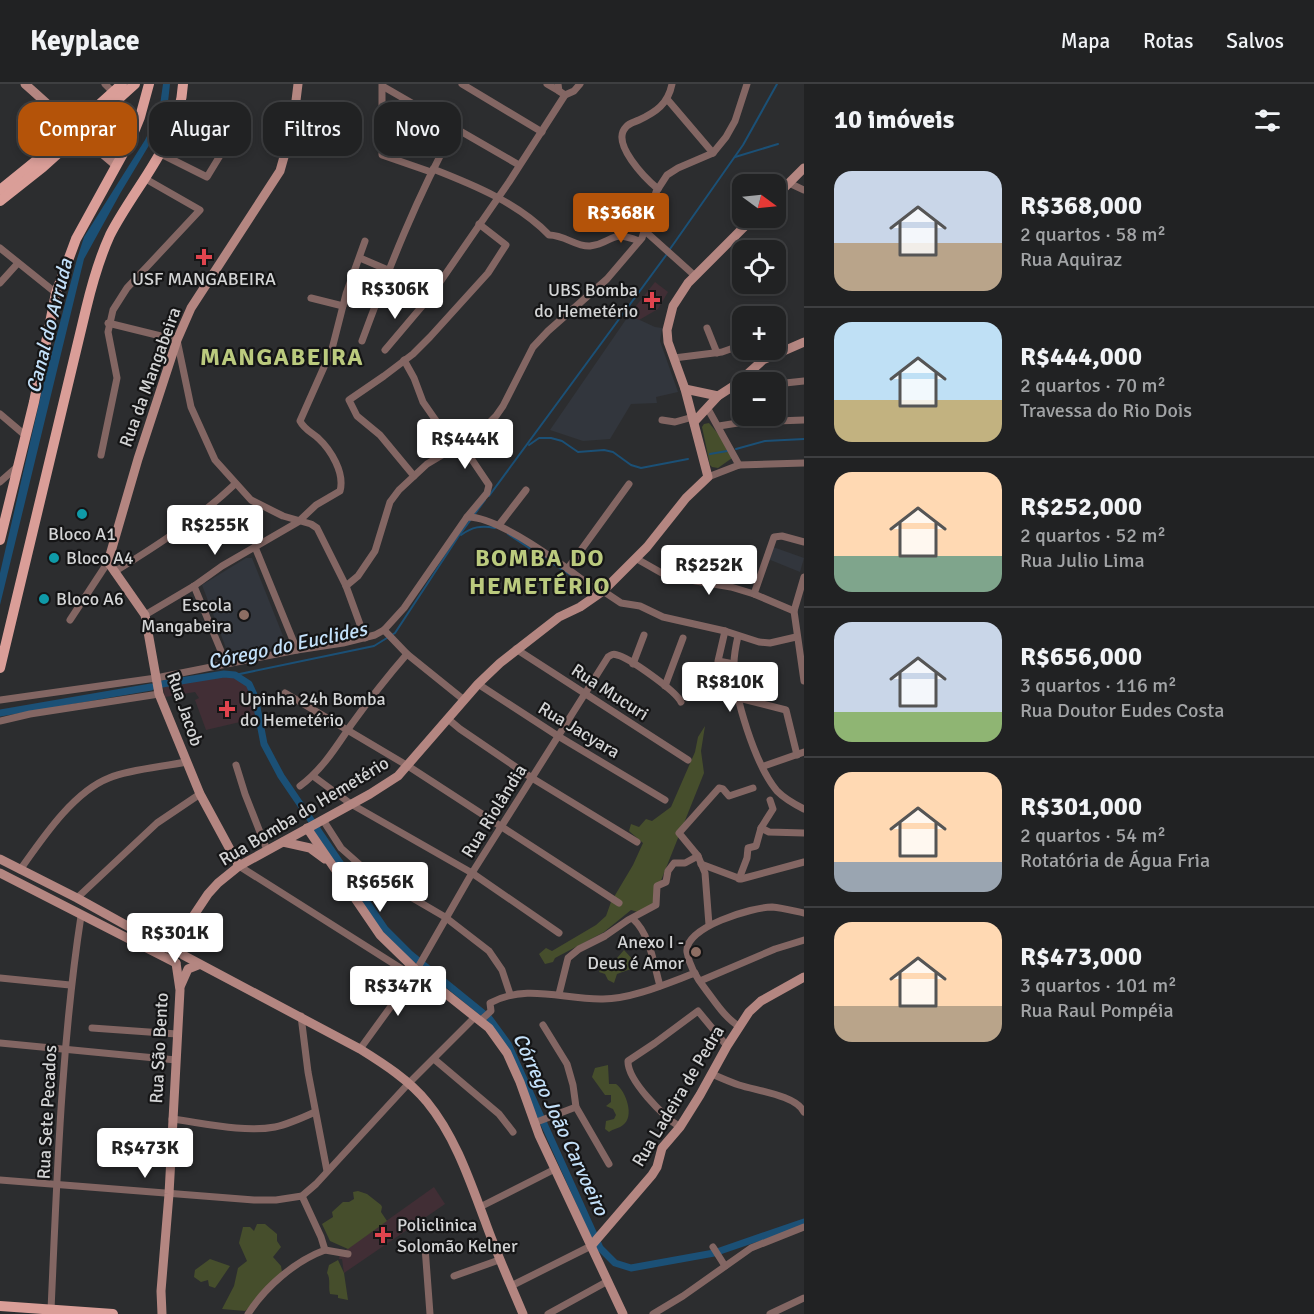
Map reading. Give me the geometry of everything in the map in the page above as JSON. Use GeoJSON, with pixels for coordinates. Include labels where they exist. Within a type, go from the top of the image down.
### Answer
{"type":"FeatureCollection","features":[{"type":"Feature","properties":{"kind":"main road"},"geometry":{"type":"LineString","coordinates":[[25,84],[44,102]]}},
{"type":"Feature","properties":{"kind":"main road"},"geometry":{"type":"LineString","coordinates":[[104,102],[122,84]]}},
{"type":"Feature","properties":{"kind":"main road"},"geometry":{"type":"LineString","coordinates":[[0,540],[26,436],[56,294],[76,239],[140,117],[148,90],[134,84],[112,102]]}},
{"type":"Feature","properties":{"kind":"main road"},"geometry":{"type":"LineString","coordinates":[[180,102],[183,84]]}},
{"type":"Feature","properties":{"kind":"main road","name":"Rua da Mangabeira"},"geometry":{"type":"LineString","coordinates":[[108,562],[141,449],[177,340],[191,308],[280,171],[293,125],[298,84]]}},
{"type":"Feature","properties":{"kind":"main road"},"geometry":{"type":"LineString","coordinates":[[0,190],[45,156]]}},
{"type":"Feature","properties":{"kind":"main road"},"geometry":{"type":"LineString","coordinates":[[0,201],[50,156]]}},
{"type":"Feature","properties":{"kind":"main road"},"geometry":{"type":"LineString","coordinates":[[105,156],[116,165]]}},
{"type":"Feature","properties":{"kind":"main road"},"geometry":{"type":"LineString","coordinates":[[0,668],[100,257],[110,235],[157,156]]}},
{"type":"Feature","properties":{"kind":"main road"},"geometry":{"type":"LineString","coordinates":[[786,186],[804,168]]}},
{"type":"Feature","properties":{"kind":"main road"},"geometry":{"type":"LineString","coordinates":[[708,477],[686,389],[668,336],[669,319],[677,298],[694,275],[743,228]]}},
{"type":"Feature","properties":{"kind":"main road"},"geometry":{"type":"LineString","coordinates":[[786,350],[804,342]]}},
{"type":"Feature","properties":{"kind":"main road"},"geometry":{"type":"LineString","coordinates":[[751,372],[763,360]]}},
{"type":"Feature","properties":{"kind":"main road"},"geometry":{"type":"LineString","coordinates":[[686,389],[718,396]]}},
{"type":"Feature","properties":{"kind":"main road"},"geometry":{"type":"LineString","coordinates":[[694,419],[708,409],[718,396],[732,389]]}},
{"type":"Feature","properties":{"kind":"main road","name":"Rua Bomba do Hemetério"},"geometry":{"type":"LineString","coordinates":[[174,954],[197,908],[218,883],[239,866],[393,780],[408,766],[478,684],[516,649],[559,618],[602,592],[637,559],[675,509],[708,477]]}},
{"type":"Feature","properties":{"kind":"main road","name":"Rua Jacob"},"geometry":{"type":"LineString","coordinates":[[108,562],[145,615],[159,694],[200,794],[239,866]]}},
{"type":"Feature","properties":{"kind":"main road"},"geometry":{"type":"LineString","coordinates":[[315,824],[332,865],[380,935],[416,970],[483,1017],[507,1053],[555,1169],[623,1314]]}},
{"type":"Feature","properties":{"kind":"main road"},"geometry":{"type":"LineString","coordinates":[[283,842],[310,848],[332,865]]}},
{"type":"Feature","properties":{"kind":"main road"},"geometry":{"type":"LineString","coordinates":[[0,859],[77,898],[174,954]]}},
{"type":"Feature","properties":{"kind":"main road"},"geometry":{"type":"LineString","coordinates":[[0,873],[81,916],[198,965],[301,1017],[380,1061],[408,1084],[427,1101],[444,1125],[523,1314]]}},
{"type":"Feature","properties":{"kind":"main road","name":"Rua São Bento"},"geometry":{"type":"LineString","coordinates":[[162,1314],[161,1291],[169,1194],[180,990],[174,954]]}},
{"type":"Feature","properties":{"kind":"main road"},"geometry":{"type":"LineString","coordinates":[[180,990],[188,969],[198,965]]}},
{"type":"Feature","properties":{"kind":"main road","name":"Rua Ladeira de Pedra"},"geometry":{"type":"LineString","coordinates":[[592,1245],[657,1167],[662,1148],[680,1127],[727,1046],[753,1007],[804,977]]}},
{"type":"Feature","properties":{"kind":"main road"},"geometry":{"type":"LineString","coordinates":[[0,1306],[113,1314]]}},
{"type":"Feature","properties":{"kind":"street"},"geometry":{"type":"LineString","coordinates":[[105,84],[113,92]]}},
{"type":"Feature","properties":{"kind":"street"},"geometry":{"type":"LineString","coordinates":[[462,84],[542,132]]}},
{"type":"Feature","properties":{"kind":"street"},"geometry":{"type":"LineString","coordinates":[[547,84],[561,90],[574,91],[580,84]]}},
{"type":"Feature","properties":{"kind":"street"},"geometry":{"type":"LineString","coordinates":[[658,189],[640,173],[622,139],[626,127],[658,110],[667,99],[672,84]]}},
{"type":"Feature","properties":{"kind":"street"},"geometry":{"type":"LineString","coordinates":[[345,586],[366,566],[375,551],[390,502],[399,490],[427,464],[479,433],[496,416],[527,358],[540,339],[607,279],[639,241],[645,231],[658,189],[667,175],[713,153],[726,137],[735,120],[747,84]]}},
{"type":"Feature","properties":{"kind":"street"},"geometry":{"type":"LineString","coordinates":[[383,85],[411,102]]}},
{"type":"Feature","properties":{"kind":"street"},"geometry":{"type":"LineString","coordinates":[[383,85],[382,155],[432,170],[498,198],[537,222],[549,235],[559,235],[588,246],[618,236],[639,241]]}},
{"type":"Feature","properties":{"kind":"street"},"geometry":{"type":"LineString","coordinates":[[385,350],[429,298],[498,198],[542,132],[561,90]]}},
{"type":"Feature","properties":{"kind":"street"},"geometry":{"type":"LineString","coordinates":[[667,99],[713,153]]}},
{"type":"Feature","properties":{"kind":"street"},"geometry":{"type":"LineString","coordinates":[[461,131],[519,165]]}},
{"type":"Feature","properties":{"kind":"street"},"geometry":{"type":"LineString","coordinates":[[165,156],[207,177],[220,156]]}},
{"type":"Feature","properties":{"kind":"street"},"geometry":{"type":"LineString","coordinates":[[362,341],[388,272],[440,156]]}},
{"type":"Feature","properties":{"kind":"street"},"geometry":{"type":"LineString","coordinates":[[101,455],[117,378],[109,344],[108,324],[116,302],[200,210],[144,178]]}},
{"type":"Feature","properties":{"kind":"street"},"geometry":{"type":"LineString","coordinates":[[789,183],[804,190]]}},
{"type":"Feature","properties":{"kind":"street"},"geometry":{"type":"LineString","coordinates":[[414,476],[380,435],[357,416],[349,400],[404,360],[430,337],[488,273],[506,244],[479,224]]}},
{"type":"Feature","properties":{"kind":"street"},"geometry":{"type":"LineString","coordinates":[[645,231],[694,275]]}},
{"type":"Feature","properties":{"kind":"street"},"geometry":{"type":"LineString","coordinates":[[145,615],[194,586],[222,566],[298,522],[341,489],[339,469],[326,447],[302,426],[300,421],[332,349],[364,241]]}},
{"type":"Feature","properties":{"kind":"street"},"geometry":{"type":"LineString","coordinates":[[0,248],[56,294]]}},
{"type":"Feature","properties":{"kind":"street"},"geometry":{"type":"LineString","coordinates":[[360,258],[388,272],[429,298]]}},
{"type":"Feature","properties":{"kind":"street"},"geometry":{"type":"LineString","coordinates":[[0,283],[18,263]]}},
{"type":"Feature","properties":{"kind":"street"},"geometry":{"type":"LineString","coordinates":[[311,298],[343,306]]}},
{"type":"Feature","properties":{"kind":"street"},"geometry":{"type":"LineString","coordinates":[[108,324],[177,340],[195,420],[215,460],[251,500],[265,508],[317,528],[345,586],[365,638]]}},
{"type":"Feature","properties":{"kind":"street"},"geometry":{"type":"LineString","coordinates":[[707,328],[717,353]]}},
{"type":"Feature","properties":{"kind":"street"},"geometry":{"type":"LineString","coordinates":[[674,358],[717,353],[732,348]]}},
{"type":"Feature","properties":{"kind":"street"},"geometry":{"type":"LineString","coordinates":[[0,700],[156,678],[365,638],[385,632],[487,493],[489,485],[421,399],[414,378],[404,360]]}},
{"type":"Feature","properties":{"kind":"street"},"geometry":{"type":"LineString","coordinates":[[786,383],[804,381]]}},
{"type":"Feature","properties":{"kind":"street"},"geometry":{"type":"LineString","coordinates":[[708,409],[739,465]]}},
{"type":"Feature","properties":{"kind":"street"},"geometry":{"type":"LineString","coordinates":[[0,414],[26,436]]}},
{"type":"Feature","properties":{"kind":"street"},"geometry":{"type":"LineString","coordinates":[[662,420],[675,422],[694,419]]}},
{"type":"Feature","properties":{"kind":"street"},"geometry":{"type":"LineString","coordinates":[[719,426],[744,422],[804,420]]}},
{"type":"Feature","properties":{"kind":"street"},"geometry":{"type":"LineString","coordinates":[[708,477],[739,465],[804,463]]}},
{"type":"Feature","properties":{"kind":"street"},"geometry":{"type":"LineString","coordinates":[[0,482],[18,466]]}},
{"type":"Feature","properties":{"kind":"street"},"geometry":{"type":"LineString","coordinates":[[114,572],[197,518],[235,484]]}},
{"type":"Feature","properties":{"kind":"street"},"geometry":{"type":"LineString","coordinates":[[568,568],[629,484]]}},
{"type":"Feature","properties":{"kind":"street"},"geometry":{"type":"LineString","coordinates":[[499,525],[526,490]]}},
{"type":"Feature","properties":{"kind":"street"},"geometry":{"type":"LineString","coordinates":[[470,517],[499,525],[621,603],[640,606],[663,617],[725,631],[759,642],[770,643],[796,637]]}},
{"type":"Feature","properties":{"kind":"street"},"geometry":{"type":"LineString","coordinates":[[754,594],[774,537],[782,536],[804,542]]}},
{"type":"Feature","properties":{"kind":"street"},"geometry":{"type":"LineString","coordinates":[[255,547],[297,650]]}},
{"type":"Feature","properties":{"kind":"street"},"geometry":{"type":"LineString","coordinates":[[637,559],[667,576],[754,594],[794,611]]}},
{"type":"Feature","properties":{"kind":"street"},"geometry":{"type":"LineString","coordinates":[[70,620],[108,562]]}},
{"type":"Feature","properties":{"kind":"street"},"geometry":{"type":"LineString","coordinates":[[804,577],[794,611],[804,681]]}},
{"type":"Feature","properties":{"kind":"street"},"geometry":{"type":"LineString","coordinates":[[194,586],[226,663]]}},
{"type":"Feature","properties":{"kind":"street"},"geometry":{"type":"LineString","coordinates":[[795,627],[804,627]]}},
{"type":"Feature","properties":{"kind":"street"},"geometry":{"type":"LineString","coordinates":[[725,631],[718,661],[734,664]]}},
{"type":"Feature","properties":{"kind":"street"},"geometry":{"type":"LineString","coordinates":[[385,632],[406,654],[464,700]]}},
{"type":"Feature","properties":{"kind":"street"},"geometry":{"type":"LineString","coordinates":[[644,635],[633,664],[675,693],[681,702]]}},
{"type":"Feature","properties":{"kind":"street"},"geometry":{"type":"LineString","coordinates":[[738,636],[734,664],[739,698],[752,743],[771,784],[804,809]]}},
{"type":"Feature","properties":{"kind":"street"},"geometry":{"type":"LineString","coordinates":[[665,686],[683,638]]}},
{"type":"Feature","properties":{"kind":"street","name":"Rua Mucuri"},"geometry":{"type":"LineString","coordinates":[[516,649],[688,760]]}},
{"type":"Feature","properties":{"kind":"street"},"geometry":{"type":"LineString","coordinates":[[300,786],[313,776],[406,654]]}},
{"type":"Feature","properties":{"kind":"street","name":"Rua Riolândia"},"geometry":{"type":"LineString","coordinates":[[360,1049],[416,970],[445,917],[608,657],[613,654],[617,655],[633,664]]}},
{"type":"Feature","properties":{"kind":"street","name":"Rua Jacyara"},"geometry":{"type":"LineString","coordinates":[[478,684],[558,736],[665,800]]}},
{"type":"Feature","properties":{"kind":"street"},"geometry":{"type":"LineString","coordinates":[[285,693],[408,766],[619,903]]}},
{"type":"Feature","properties":{"kind":"street"},"geometry":{"type":"LineString","coordinates":[[0,721],[30,714],[159,694]]}},
{"type":"Feature","properties":{"kind":"street"},"geometry":{"type":"LineString","coordinates":[[739,698],[786,710],[801,753],[764,766]]}},
{"type":"Feature","properties":{"kind":"street"},"geometry":{"type":"LineString","coordinates":[[448,719],[532,778],[637,842]]}},
{"type":"Feature","properties":{"kind":"street"},"geometry":{"type":"LineString","coordinates":[[20,870],[37,846],[85,791],[115,776],[186,762]]}},
{"type":"Feature","properties":{"kind":"street"},"geometry":{"type":"LineString","coordinates":[[236,765],[267,850]]}},
{"type":"Feature","properties":{"kind":"street"},"geometry":{"type":"LineString","coordinates":[[313,776],[351,804],[472,873],[560,933]]}},
{"type":"Feature","properties":{"kind":"street"},"geometry":{"type":"LineString","coordinates":[[709,925],[705,873],[698,856],[679,833],[719,788],[729,795],[753,788]]}},
{"type":"Feature","properties":{"kind":"street"},"geometry":{"type":"LineString","coordinates":[[77,898],[157,823],[200,794]]}},
{"type":"Feature","properties":{"kind":"street"},"geometry":{"type":"LineString","coordinates":[[739,879],[747,858],[748,848],[756,846],[761,828],[773,809],[770,800]]}},
{"type":"Feature","properties":{"kind":"street"},"geometry":{"type":"LineString","coordinates":[[315,824],[368,872],[445,917],[483,945],[494,956],[502,970],[510,994]]}},
{"type":"Feature","properties":{"kind":"street"},"geometry":{"type":"LineString","coordinates":[[761,828],[769,832],[804,833]]}},
{"type":"Feature","properties":{"kind":"street"},"geometry":{"type":"LineString","coordinates":[[559,994],[568,958],[579,949],[656,905],[657,886],[666,882],[668,871],[674,863],[685,863],[698,856]]}},
{"type":"Feature","properties":{"kind":"street"},"geometry":{"type":"LineString","coordinates":[[701,864],[739,879],[804,862]]}},
{"type":"Feature","properties":{"kind":"street"},"geometry":{"type":"LineString","coordinates":[[239,866],[416,970]]}},
{"type":"Feature","properties":{"kind":"street"},"geometry":{"type":"LineString","coordinates":[[740,1028],[729,1019],[700,981],[687,950],[695,937],[709,925],[765,908],[804,913]]}},
{"type":"Feature","properties":{"kind":"street","name":"Rua Sete Pecados"},"geometry":{"type":"LineString","coordinates":[[51,1310],[64,1050],[70,985],[81,916]]}},
{"type":"Feature","properties":{"kind":"street"},"geometry":{"type":"LineString","coordinates":[[633,919],[644,934],[660,986]]}},
{"type":"Feature","properties":{"kind":"street"},"geometry":{"type":"LineString","coordinates":[[700,981],[765,952],[804,940]]}},
{"type":"Feature","properties":{"kind":"street"},"geometry":{"type":"LineString","coordinates":[[0,1180],[276,1200],[302,1196],[408,1084],[483,1017],[490,1003],[510,994],[559,994],[574,998],[605,999],[660,986],[695,973]]}},
{"type":"Feature","properties":{"kind":"street"},"geometry":{"type":"LineString","coordinates":[[0,978],[70,985]]}},
{"type":"Feature","properties":{"kind":"street"},"geometry":{"type":"LineString","coordinates":[[680,1127],[664,1116],[647,1096],[629,1068],[628,1061],[698,1011],[727,1046]]}},
{"type":"Feature","properties":{"kind":"street"},"geometry":{"type":"LineString","coordinates":[[301,1017],[308,1072],[327,1171]]}},
{"type":"Feature","properties":{"kind":"street"},"geometry":{"type":"LineString","coordinates":[[543,1025],[567,1064],[576,1107],[609,1164]]}},
{"type":"Feature","properties":{"kind":"street"},"geometry":{"type":"LineString","coordinates":[[92,1028],[177,1034]]}},
{"type":"Feature","properties":{"kind":"street"},"geometry":{"type":"LineString","coordinates":[[0,1043],[176,1060]]}},
{"type":"Feature","properties":{"kind":"street"},"geometry":{"type":"LineString","coordinates":[[434,1059],[499,1114],[513,1132]]}},
{"type":"Feature","properties":{"kind":"street"},"geometry":{"type":"LineString","coordinates":[[712,1074],[738,1085],[791,1100],[800,1105],[804,1112]]}},
{"type":"Feature","properties":{"kind":"street"},"geometry":{"type":"LineString","coordinates":[[536,1123],[576,1107]]}},
{"type":"Feature","properties":{"kind":"street"},"geometry":{"type":"LineString","coordinates":[[172,1119],[259,1128],[292,1122],[315,1112]]}},
{"type":"Feature","properties":{"kind":"street"},"geometry":{"type":"LineString","coordinates":[[480,1207],[555,1169]]}},
{"type":"Feature","properties":{"kind":"street"},"geometry":{"type":"LineString","coordinates":[[302,1196],[325,1250]]}},
{"type":"Feature","properties":{"kind":"street"},"geometry":{"type":"LineString","coordinates":[[653,1314],[683,1296],[757,1244],[804,1227]]}},
{"type":"Feature","properties":{"kind":"street"},"geometry":{"type":"LineString","coordinates":[[511,1286],[592,1245]]}},
{"type":"Feature","properties":{"kind":"street"},"geometry":{"type":"LineString","coordinates":[[425,1247],[430,1314]]}},
{"type":"Feature","properties":{"kind":"street"},"geometry":{"type":"LineString","coordinates":[[712,1247],[725,1266]]}},
{"type":"Feature","properties":{"kind":"street"},"geometry":{"type":"LineString","coordinates":[[248,1314],[264,1294],[311,1255],[325,1250],[348,1254]]}},
{"type":"Feature","properties":{"kind":"street"},"geometry":{"type":"LineString","coordinates":[[454,1276],[500,1260]]}},
{"type":"Feature","properties":{"kind":"street"},"geometry":{"type":"LineString","coordinates":[[548,1314],[608,1281]]}},
{"type":"Feature","properties":{"kind":"street"},"geometry":{"type":"LineString","coordinates":[[770,1314],[804,1298]]}},
{"type":"Feature","properties":{"kind":"shaded area","name":"UBS Bomba do Hemetério"},"geometry":{"type":"Polygon","coordinates":[[[655,282],[668,292],[658,309],[639,320],[629,315],[655,282]]]}},
{"type":"Feature","properties":{"kind":"shaded area"},"geometry":{"type":"Polygon","coordinates":[[[629,315],[662,328],[660,341],[678,392],[656,397],[657,403],[631,404],[610,439],[583,441],[550,430],[629,315]]]}},
{"type":"Feature","properties":{"kind":"shaded area"},"geometry":{"type":"Polygon","coordinates":[[[773,547],[804,558],[800,572],[768,559],[773,547]]]}},
{"type":"Feature","properties":{"kind":"shaded area","name":"Escola Mangabeira"},"geometry":{"type":"Polygon","coordinates":[[[246,558],[252,558],[287,646],[229,656],[202,585],[246,558]]]}},
{"type":"Feature","properties":{"kind":"shaded area","name":"Upinha 24h Bomba do Hemetério"},"geometry":{"type":"Polygon","coordinates":[[[224,675],[237,677],[248,685],[254,696],[257,718],[206,730],[195,700],[199,698],[195,692],[165,697],[163,686],[224,675]]]}},
{"type":"Feature","properties":{"kind":"shaded area"},"geometry":{"type":"Polygon","coordinates":[[[118,1142],[167,1145],[166,1163],[117,1161],[118,1142]]]}},
{"type":"Feature","properties":{"kind":"shaded area","name":"Policlinica Solomão Kelner"},"geometry":{"type":"Polygon","coordinates":[[[434,1187],[445,1204],[344,1273],[342,1259],[339,1259],[340,1254],[434,1187]]]}},
{"type":"Feature","properties":{"kind":"green space"},"geometry":{"type":"Polygon","coordinates":[[[709,423],[725,442],[732,458],[718,468],[710,465],[702,427],[709,423]]]}},
{"type":"Feature","properties":{"kind":"green space"},"geometry":{"type":"Polygon","coordinates":[[[705,726],[701,751],[704,773],[654,898],[653,909],[641,913],[631,910],[604,932],[555,958],[553,962],[545,964],[539,954],[546,948],[552,951],[596,925],[606,916],[611,902],[643,843],[629,831],[631,824],[639,827],[646,819],[652,821],[671,807],[695,752],[698,737],[705,726]]]}},
{"type":"Feature","properties":{"kind":"green space"},"geometry":{"type":"Polygon","coordinates":[[[624,950],[635,962],[631,969],[617,974],[614,983],[608,980],[605,974],[599,972],[602,965],[611,965],[624,950]]]}},
{"type":"Feature","properties":{"kind":"green space"},"geometry":{"type":"Polygon","coordinates":[[[608,1065],[609,1084],[616,1084],[620,1087],[629,1110],[627,1121],[609,1132],[605,1129],[606,1121],[614,1119],[616,1115],[613,1109],[606,1106],[611,1102],[611,1095],[605,1095],[592,1077],[595,1068],[608,1065]]]}},
{"type":"Feature","properties":{"kind":"green space"},"geometry":{"type":"Polygon","coordinates":[[[353,1192],[367,1194],[381,1205],[381,1212],[387,1221],[348,1249],[330,1241],[322,1224],[333,1217],[332,1212],[343,1202],[354,1199],[353,1192]]]}},
{"type":"Feature","properties":{"kind":"green space"},"geometry":{"type":"Polygon","coordinates":[[[257,1224],[265,1224],[277,1234],[277,1241],[281,1247],[273,1257],[281,1266],[282,1272],[258,1300],[245,1311],[222,1309],[234,1286],[238,1268],[247,1261],[239,1243],[243,1227],[250,1227],[254,1231],[257,1224]]]}},
{"type":"Feature","properties":{"kind":"green space"},"geometry":{"type":"Polygon","coordinates":[[[210,1259],[230,1266],[215,1288],[209,1286],[208,1280],[201,1282],[194,1277],[195,1270],[210,1259]]]}},
{"type":"Feature","properties":{"kind":"green space"},"geometry":{"type":"Polygon","coordinates":[[[338,1260],[344,1273],[348,1300],[330,1294],[327,1273],[329,1265],[338,1260]]]}},
{"type":"Feature","properties":{"kind":"water"},"geometry":{"type":"Polygon","coordinates":[[[163,84],[170,84],[168,102],[160,102],[163,84]]]}},
{"type":"Feature","properties":{"kind":"water"},"geometry":{"type":"Polygon","coordinates":[[[149,132],[149,145],[84,259],[0,605],[0,573],[43,386],[77,259],[84,237],[149,132]]]}},
{"type":"Feature","properties":{"kind":"waterway","name":"Córego do Euclides"},"geometry":{"type":"LineString","coordinates":[[670,249],[743,145],[777,84]]}},
{"type":"Feature","properties":{"kind":"waterway"},"geometry":{"type":"LineString","coordinates":[[735,157],[778,144]]}},
{"type":"Feature","properties":{"kind":"waterway","name":"Córego do Euclides"},"geometry":{"type":"LineString","coordinates":[[489,496],[667,254]]}},
{"type":"Feature","properties":{"kind":"waterway"},"geometry":{"type":"LineString","coordinates":[[529,445],[539,438],[551,438],[562,441],[578,452],[604,450],[613,452],[631,465],[641,468],[688,459]]}},
{"type":"Feature","properties":{"kind":"waterway"},"geometry":{"type":"LineString","coordinates":[[736,449],[765,441],[804,439]]}},
{"type":"Feature","properties":{"kind":"waterway"},"geometry":{"type":"LineString","coordinates":[[710,454],[727,451]]}},
{"type":"Feature","properties":{"kind":"waterway","name":"Córego do Euclides"},"geometry":{"type":"LineString","coordinates":[[235,675],[374,646],[395,633],[485,500]]}},
{"type":"Feature","properties":{"kind":"waterway"},"geometry":{"type":"LineString","coordinates":[[461,535],[477,527],[495,528]]}},
{"type":"Feature","properties":{"kind":"waterway"},"geometry":{"type":"LineString","coordinates":[[508,534],[581,582]]}},
{"type":"Feature","properties":{"kind":"waterway","name":"Córrego João Carvoeiro"},"geometry":{"type":"LineString","coordinates":[[162,684],[224,674],[235,675],[249,684],[255,697],[264,744],[281,776],[385,929],[410,954],[489,1018],[508,1044],[600,1248],[615,1263],[631,1268],[714,1253],[804,1222]]}},
{"type":"Feature","properties":{"kind":"waterway","name":"Córego do Euclides"},"geometry":{"type":"LineString","coordinates":[[0,713],[151,687]]}},
{"type":"Feature","properties":{"kind":"place","name":"USF MANGABEIRA"},"geometry":{"type":"Point","coordinates":[204,257]}},
{"type":"Feature","properties":{"kind":"place","name":"UBS Bomba do Hemetério"},"geometry":{"type":"Point","coordinates":[652,300]}},
{"type":"Feature","properties":{"kind":"place","name":"Bloco A1"},"geometry":{"type":"Point","coordinates":[82,514]}},
{"type":"Feature","properties":{"kind":"place","name":"Bloco A4"},"geometry":{"type":"Point","coordinates":[54,558]}},
{"type":"Feature","properties":{"kind":"place","name":"Bloco A6"},"geometry":{"type":"Point","coordinates":[44,599]}},
{"type":"Feature","properties":{"kind":"place","name":"Escola Mangabeira"},"geometry":{"type":"Point","coordinates":[244,615]}},
{"type":"Feature","properties":{"kind":"place","name":"Upinha 24h Bomba do Hemetério"},"geometry":{"type":"Point","coordinates":[227,709]}},
{"type":"Feature","properties":{"kind":"place","name":"Anexo I - Deus é Amor"},"geometry":{"type":"Point","coordinates":[696,952]}},
{"type":"Feature","properties":{"kind":"place","name":"Policlinica Solomão Kelner"},"geometry":{"type":"Point","coordinates":[383,1235]}},
{"type":"Feature","properties":{"kind":"district","name":"MANGABEIRA"},"geometry":{"type":"Point","coordinates":[282,357]}},
{"type":"Feature","properties":{"kind":"district","name":"BOMBA DO HEMETÉRIO"},"geometry":{"type":"Point","coordinates":[540,572]}},
{"type":"Feature","properties":{"kind":"water label","name":"Canal do Arruda"},"geometry":{"type":"Point","coordinates":[49,326]}}]}
